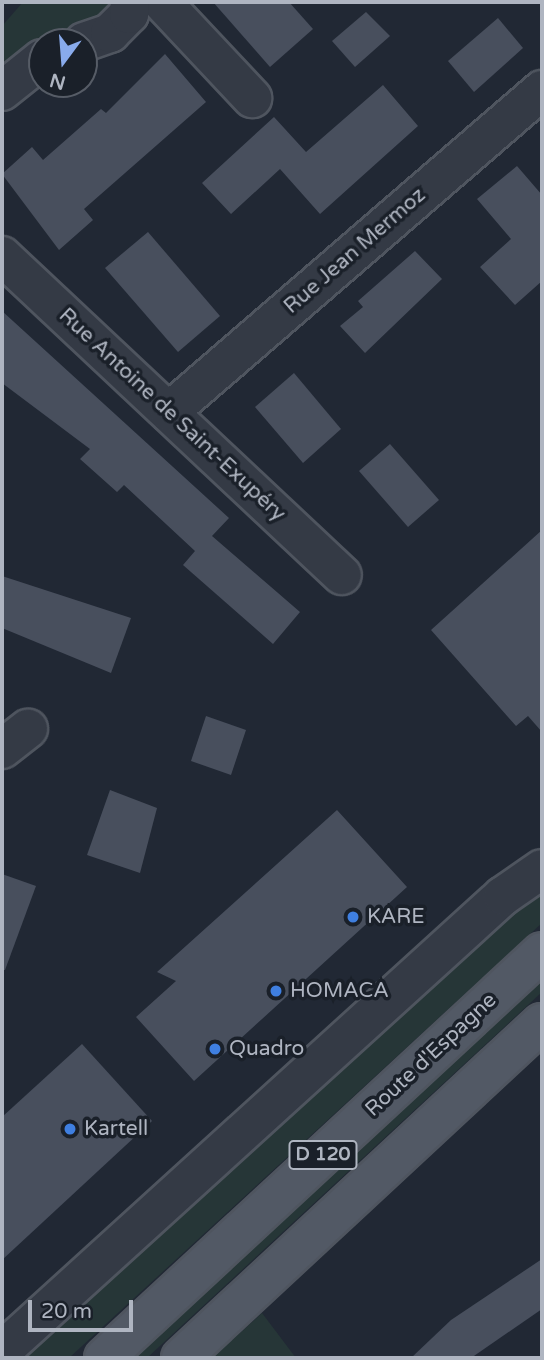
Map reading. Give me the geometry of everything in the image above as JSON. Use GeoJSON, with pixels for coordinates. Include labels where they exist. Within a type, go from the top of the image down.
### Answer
{"type":"FeatureCollection","features":[{"type":"Feature","properties":{"kind":"main road","name":"Route d'Espagne"},"geometry":{"type":"LineString","coordinates":[[104,1358],[542,952]]}},
{"type":"Feature","properties":{"kind":"main road","name":"D 120"},"geometry":{"type":"LineString","coordinates":[[181,1358],[542,1023]]}},
{"type":"Feature","properties":{"kind":"street"},"geometry":{"type":"LineString","coordinates":[[98,37],[110,33],[129,14],[130,2]]}},
{"type":"Feature","properties":{"kind":"street"},"geometry":{"type":"LineString","coordinates":[[162,2],[252,98]]}},
{"type":"Feature","properties":{"kind":"street"},"geometry":{"type":"LineString","coordinates":[[2,90],[28,70]]}},
{"type":"Feature","properties":{"kind":"street","name":"Rue Jean Mermoz"},"geometry":{"type":"LineString","coordinates":[[169,412],[542,90]]}},
{"type":"Feature","properties":{"kind":"street","name":"Rue Antoine de Saint-Exupéry"},"geometry":{"type":"LineString","coordinates":[[2,256],[342,575]]}},
{"type":"Feature","properties":{"kind":"street"},"geometry":{"type":"LineString","coordinates":[[2,1351],[503,896],[542,869]]}},
{"type":"Feature","properties":{"kind":"shaded area"},"geometry":{"type":"Polygon","coordinates":[[[23,2],[118,2],[118,6],[75,28],[28,28],[28,53],[2,66],[2,26],[23,2]]]}},
{"type":"Feature","properties":{"kind":"shaded area"},"geometry":{"type":"Polygon","coordinates":[[[542,889],[542,923],[69,1358],[7,1358],[517,902],[542,889]]]}},
{"type":"Feature","properties":{"kind":"shaded area"},"geometry":{"type":"Polygon","coordinates":[[[542,976],[542,992],[147,1358],[128,1358],[542,976]]]}},
{"type":"Feature","properties":{"kind":"shaded area"},"geometry":{"type":"Polygon","coordinates":[[[262,1313],[296,1358],[212,1358],[262,1313]]]}},
{"type":"Feature","properties":{"kind":"building"},"geometry":{"type":"Polygon","coordinates":[[[213,2],[289,2],[313,29],[270,67],[213,2]]]}},
{"type":"Feature","properties":{"kind":"building"},"geometry":{"type":"Polygon","coordinates":[[[366,12],[390,36],[355,67],[332,41],[366,12]]]}},
{"type":"Feature","properties":{"kind":"building"},"geometry":{"type":"Polygon","coordinates":[[[498,18],[523,48],[474,92],[448,61],[498,18]]]}},
{"type":"Feature","properties":{"kind":"building"},"geometry":{"type":"Polygon","coordinates":[[[165,54],[206,102],[84,209],[93,220],[59,250],[2,174],[32,147],[43,160],[101,109],[106,113],[165,54]]]}},
{"type":"Feature","properties":{"kind":"building"},"geometry":{"type":"Polygon","coordinates":[[[383,85],[418,126],[320,214],[280,169],[231,214],[202,183],[274,117],[306,152],[383,85]]]}},
{"type":"Feature","properties":{"kind":"building"},"geometry":{"type":"Polygon","coordinates":[[[517,166],[542,195],[542,281],[515,305],[480,267],[511,239],[477,199],[517,166]]]}},
{"type":"Feature","properties":{"kind":"building"},"geometry":{"type":"Polygon","coordinates":[[[148,232],[220,316],[178,352],[105,268],[148,232]]]}},
{"type":"Feature","properties":{"kind":"building"},"geometry":{"type":"Polygon","coordinates":[[[415,251],[442,279],[365,353],[340,326],[363,307],[358,301],[415,251]]]}},
{"type":"Feature","properties":{"kind":"building"},"geometry":{"type":"Polygon","coordinates":[[[2,311],[229,518],[212,536],[300,612],[273,644],[183,565],[195,551],[124,485],[117,492],[80,459],[90,449],[2,383],[2,311]]]}},
{"type":"Feature","properties":{"kind":"building"},"geometry":{"type":"Polygon","coordinates":[[[294,373],[341,429],[303,463],[255,407],[294,373]]]}},
{"type":"Feature","properties":{"kind":"building"},"geometry":{"type":"Polygon","coordinates":[[[390,444],[439,500],[408,527],[359,471],[390,444]]]}},
{"type":"Feature","properties":{"kind":"building"},"geometry":{"type":"Polygon","coordinates":[[[542,530],[542,732],[528,716],[516,726],[431,630],[542,530]]]}},
{"type":"Feature","properties":{"kind":"building"},"geometry":{"type":"Polygon","coordinates":[[[2,576],[131,618],[111,673],[2,628],[2,576]]]}},
{"type":"Feature","properties":{"kind":"building"},"geometry":{"type":"Polygon","coordinates":[[[206,716],[246,730],[231,775],[191,761],[206,716]]]}},
{"type":"Feature","properties":{"kind":"building"},"geometry":{"type":"Polygon","coordinates":[[[110,790],[157,808],[140,873],[87,855],[110,790]]]}},
{"type":"Feature","properties":{"kind":"building"},"geometry":{"type":"Polygon","coordinates":[[[337,810],[407,887],[194,1081],[136,1017],[176,981],[157,972],[337,810]]]}},
{"type":"Feature","properties":{"kind":"building"},"geometry":{"type":"Polygon","coordinates":[[[2,874],[36,886],[5,970],[2,970],[2,874]]]}},
{"type":"Feature","properties":{"kind":"building"},"geometry":{"type":"Polygon","coordinates":[[[82,1044],[152,1121],[2,1260],[2,1117],[82,1044]]]}},
{"type":"Feature","properties":{"kind":"building"},"geometry":{"type":"Polygon","coordinates":[[[542,1259],[542,1309],[471,1358],[411,1358],[451,1320],[542,1259]]]}},
{"type":"Feature","properties":{"kind":"place","name":"KARE"},"geometry":{"type":"Point","coordinates":[353,917]}},
{"type":"Feature","properties":{"kind":"place","name":"HOMACA"},"geometry":{"type":"Point","coordinates":[276,991]}},
{"type":"Feature","properties":{"kind":"place","name":"Quadro"},"geometry":{"type":"Point","coordinates":[215,1049]}},
{"type":"Feature","properties":{"kind":"place","name":"Kartell"},"geometry":{"type":"Point","coordinates":[70,1129]}}]}
